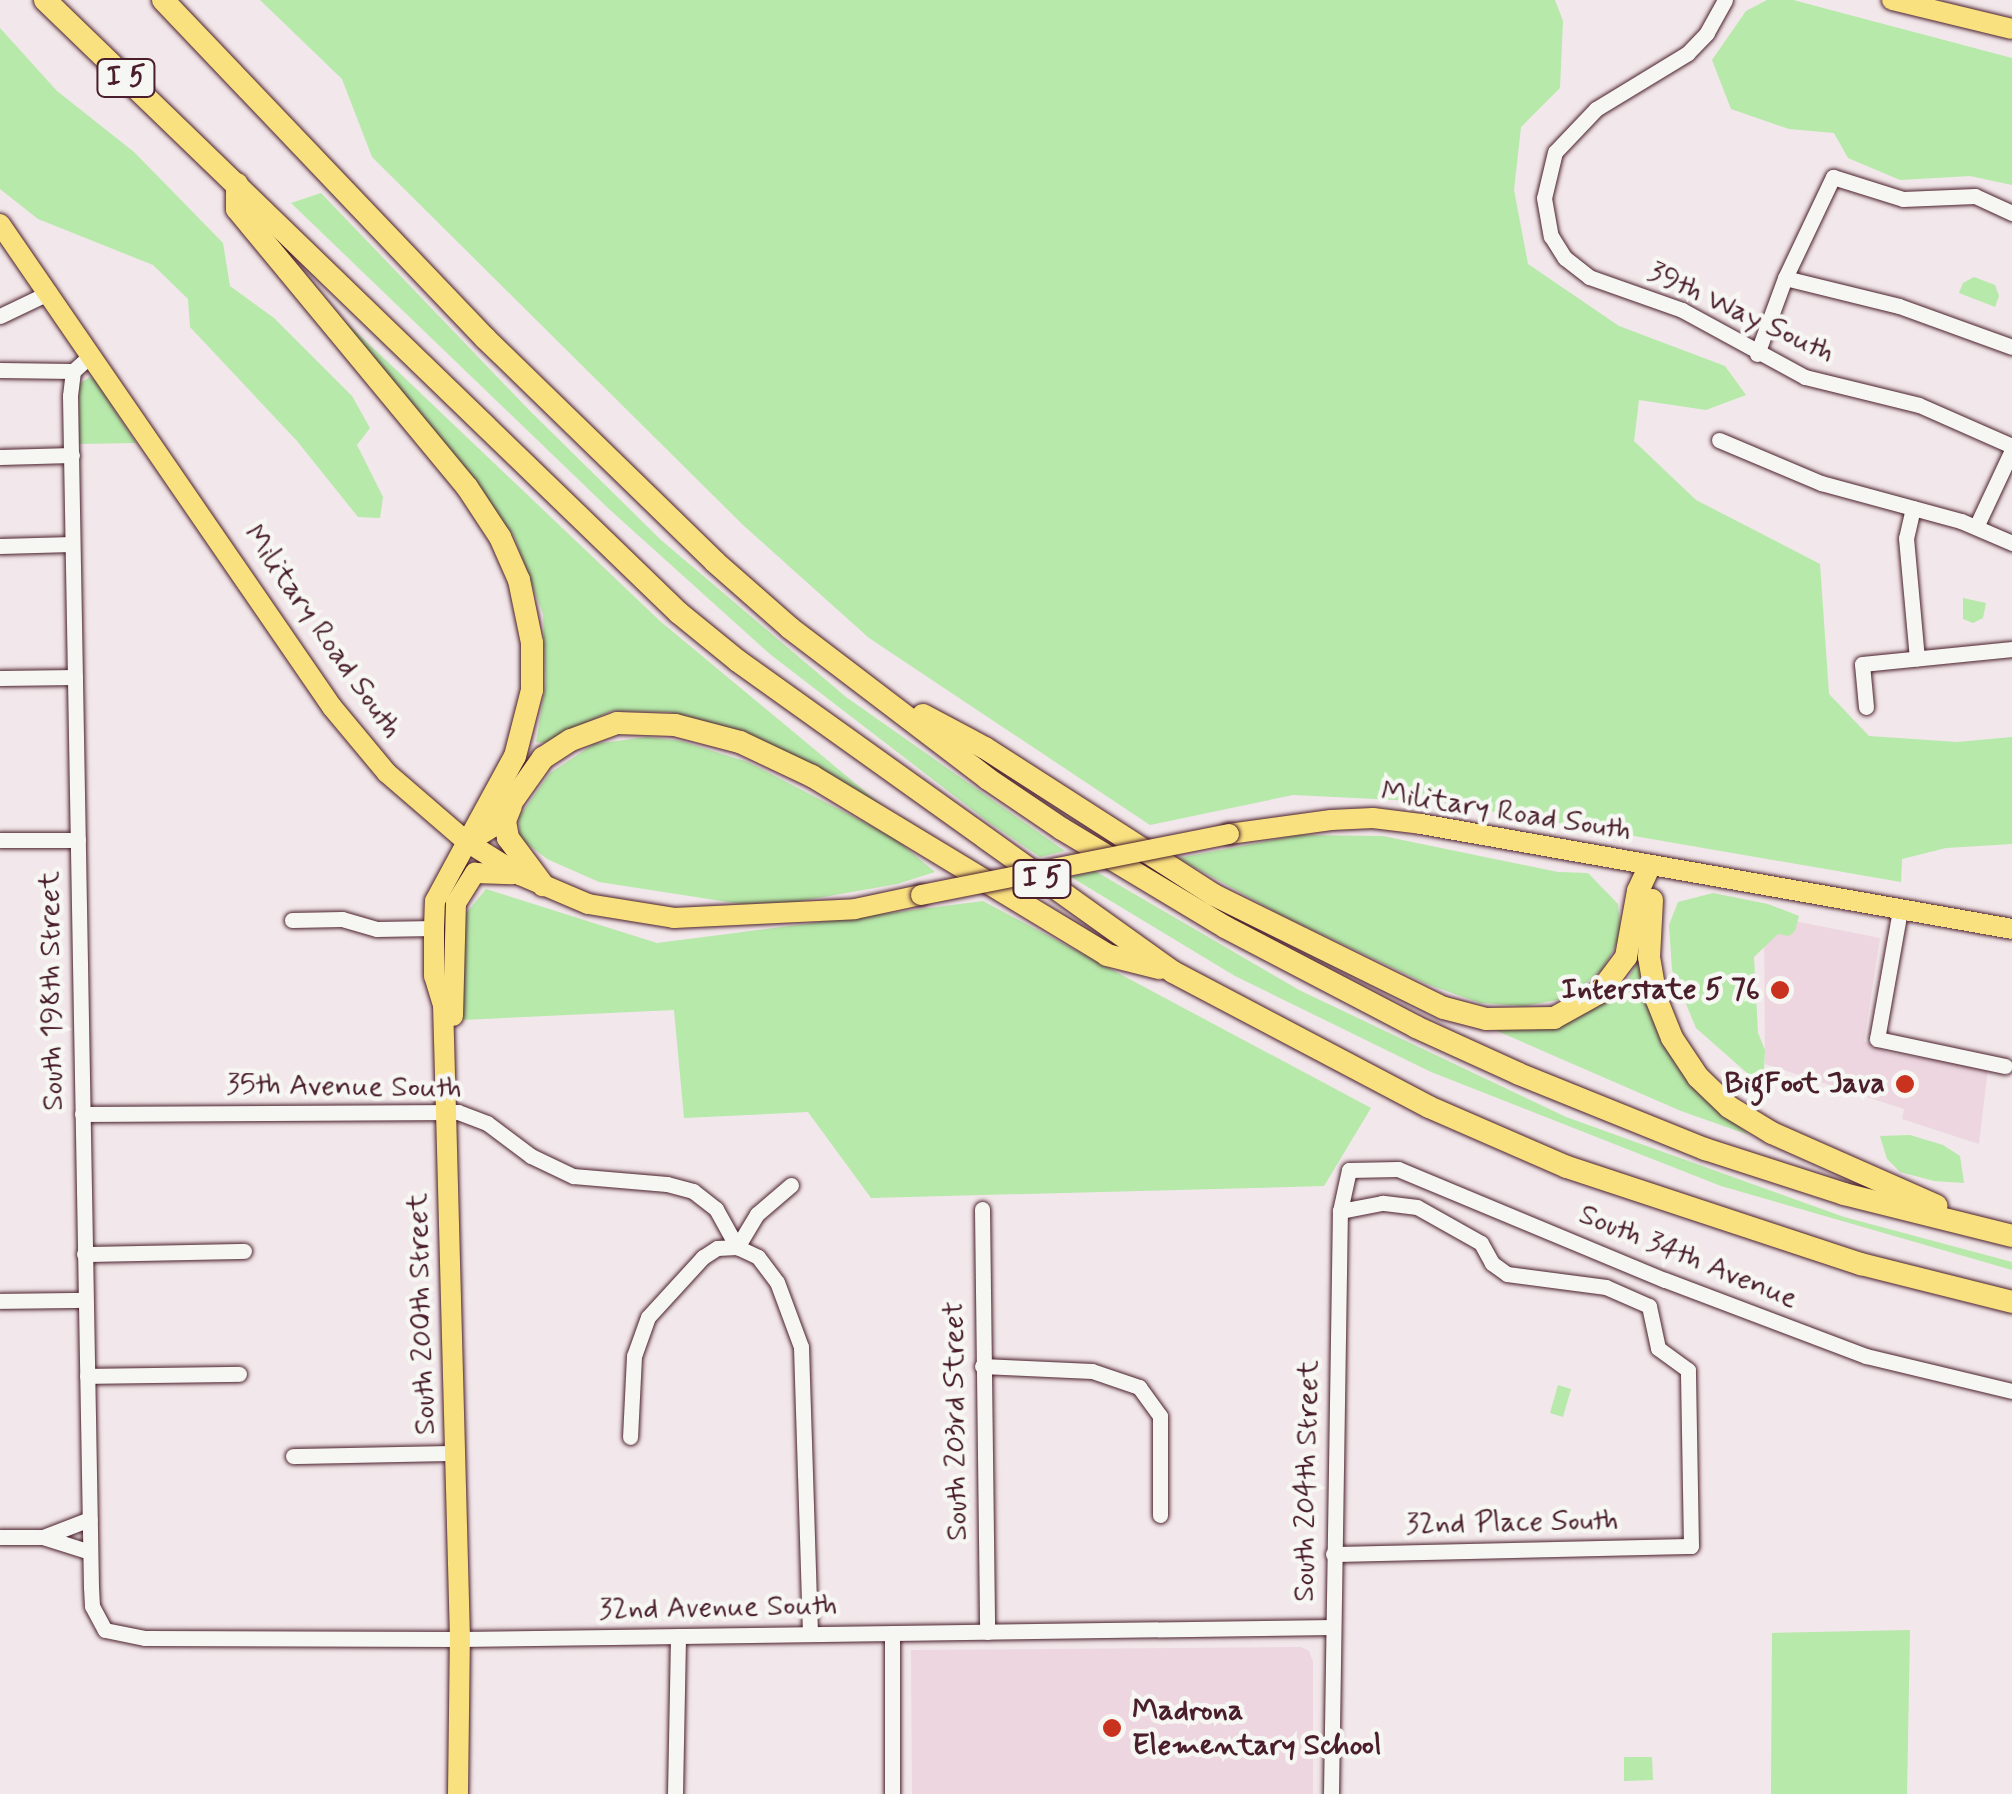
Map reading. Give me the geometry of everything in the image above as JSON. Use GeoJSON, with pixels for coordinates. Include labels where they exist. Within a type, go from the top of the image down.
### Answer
{"type":"FeatureCollection","features":[{"type":"Feature","properties":{"kind":"highway","name":"I 5"},"geometry":{"type":"LineString","coordinates":[[45,0],[679,612],[738,661],[1173,972],[1400,1093],[1567,1167],[1861,1264],[2012,1302]]}},
{"type":"Feature","properties":{"kind":"highway","name":"I 5"},"geometry":{"type":"LineString","coordinates":[[163,0],[627,480],[778,617],[988,779],[1124,869],[1416,1027],[1706,1149],[1844,1194],[2004,1234]]}},
{"type":"Feature","properties":{"kind":"highway"},"geometry":{"type":"LineString","coordinates":[[237,184],[237,208],[467,487],[500,537],[519,580],[532,654],[528,710],[505,779],[468,842]]}},
{"type":"Feature","properties":{"kind":"highway"},"geometry":{"type":"LineString","coordinates":[[858,680],[985,748],[1214,895],[1444,1008],[1486,1019],[1554,1018],[1599,993],[1626,956],[1638,891],[1649,867]]}},
{"type":"Feature","properties":{"kind":"highway"},"geometry":{"type":"LineString","coordinates":[[468,842],[497,824],[543,758],[585,732],[633,721],[694,728],[765,752],[866,805],[1107,955],[1173,972]]}},
{"type":"Feature","properties":{"kind":"highway"},"geometry":{"type":"LineString","coordinates":[[511,806],[506,820],[508,838],[543,884]]}},
{"type":"Feature","properties":{"kind":"highway"},"geometry":{"type":"LineString","coordinates":[[1649,867],[1654,888],[1649,957],[1656,998],[1672,1038],[1698,1077],[1729,1106],[1772,1133],[2004,1234]]}},
{"type":"Feature","properties":{"kind":"main road"},"geometry":{"type":"LineString","coordinates":[[1892,0],[2012,29]]}},
{"type":"Feature","properties":{"kind":"main road","name":"Military Road South"},"geometry":{"type":"LineString","coordinates":[[0,224],[332,707],[387,773],[468,842],[520,875],[588,904],[674,918],[855,910],[1230,834],[1294,823],[1373,818],[1546,845],[1649,867],[2012,930]]}},
{"type":"Feature","properties":{"kind":"main road","name":"South 200th Street"},"geometry":{"type":"LineString","coordinates":[[458,1794],[460,1639],[446,1112],[434,928],[435,901],[468,842]]}},
{"type":"Feature","properties":{"kind":"main road"},"geometry":{"type":"LineString","coordinates":[[443,1040],[452,1028],[456,904],[475,873],[520,875]]}},
{"type":"Feature","properties":{"kind":"street","name":"39th Way South"},"geometry":{"type":"LineString","coordinates":[[1725,0],[1707,34],[1688,53],[1596,109],[1555,152],[1544,198],[1551,236],[1565,258],[1589,277],[1682,310],[1758,354],[1828,385],[1919,405],[2012,448]]}},
{"type":"Feature","properties":{"kind":"street"},"geometry":{"type":"LineString","coordinates":[[1758,354],[1785,278],[1833,177],[1903,199],[1975,196],[2012,212]]}},
{"type":"Feature","properties":{"kind":"street"},"geometry":{"type":"LineString","coordinates":[[1785,278],[1898,306],[2012,347]]}},
{"type":"Feature","properties":{"kind":"street"},"geometry":{"type":"LineString","coordinates":[[0,316],[50,292]]}},
{"type":"Feature","properties":{"kind":"street"},"geometry":{"type":"LineString","coordinates":[[0,370],[73,371],[91,355]]}},
{"type":"Feature","properties":{"kind":"street","name":"South 198th Street"},"geometry":{"type":"LineString","coordinates":[[73,371],[72,544],[90,1552],[92,1606],[105,1630]]}},
{"type":"Feature","properties":{"kind":"street"},"geometry":{"type":"LineString","coordinates":[[1720,440],[1821,482],[1976,527],[2012,543]]}},
{"type":"Feature","properties":{"kind":"street"},"geometry":{"type":"LineString","coordinates":[[1976,527],[2012,448]]}},
{"type":"Feature","properties":{"kind":"street"},"geometry":{"type":"LineString","coordinates":[[0,457],[72,456]]}},
{"type":"Feature","properties":{"kind":"street"},"geometry":{"type":"LineString","coordinates":[[1913,508],[1906,538],[1918,659]]}},
{"type":"Feature","properties":{"kind":"street"},"geometry":{"type":"LineString","coordinates":[[0,546],[72,544]]}},
{"type":"Feature","properties":{"kind":"street"},"geometry":{"type":"LineString","coordinates":[[1866,707],[1862,664],[2012,649]]}},
{"type":"Feature","properties":{"kind":"street"},"geometry":{"type":"LineString","coordinates":[[0,678],[74,676]]}},
{"type":"Feature","properties":{"kind":"street"},"geometry":{"type":"LineString","coordinates":[[0,840],[78,840]]}},
{"type":"Feature","properties":{"kind":"street"},"geometry":{"type":"LineString","coordinates":[[1900,910],[1876,1039],[2004,1066]]}},
{"type":"Feature","properties":{"kind":"street"},"geometry":{"type":"LineString","coordinates":[[292,920],[342,919],[377,929],[434,928]]}},
{"type":"Feature","properties":{"kind":"street","name":"35th Avenue South"},"geometry":{"type":"LineString","coordinates":[[82,1114],[446,1112],[487,1123],[532,1156],[573,1176],[602,1182],[667,1184],[692,1191],[716,1209],[737,1247],[758,1257],[777,1282],[801,1347],[810,1634]]}},
{"type":"Feature","properties":{"kind":"street","name":"South 204th Street"},"geometry":{"type":"LineString","coordinates":[[1332,1794],[1340,1211],[1348,1170]]}},
{"type":"Feature","properties":{"kind":"street","name":"South 34th Avenue"},"geometry":{"type":"LineString","coordinates":[[1348,1170],[1398,1170],[1665,1280],[1866,1356],[2012,1392]]}},
{"type":"Feature","properties":{"kind":"street"},"geometry":{"type":"LineString","coordinates":[[630,1436],[634,1356],[648,1317],[703,1257],[717,1248],[737,1247],[757,1214],[791,1184]]}},
{"type":"Feature","properties":{"kind":"street","name":"32nd Place South"},"geometry":{"type":"LineString","coordinates":[[1333,1554],[1691,1546],[1688,1370],[1658,1348],[1649,1306],[1606,1288],[1507,1274],[1492,1263],[1481,1243],[1417,1207],[1382,1203],[1340,1211]]}},
{"type":"Feature","properties":{"kind":"street","name":"South 203rd Street"},"geometry":{"type":"LineString","coordinates":[[982,1209],[987,1632]]}},
{"type":"Feature","properties":{"kind":"street"},"geometry":{"type":"LineString","coordinates":[[84,1254],[244,1251]]}},
{"type":"Feature","properties":{"kind":"street"},"geometry":{"type":"LineString","coordinates":[[0,1300],[85,1300]]}},
{"type":"Feature","properties":{"kind":"street"},"geometry":{"type":"LineString","coordinates":[[982,1366],[1092,1371],[1139,1387],[1160,1416],[1160,1516]]}},
{"type":"Feature","properties":{"kind":"street"},"geometry":{"type":"LineString","coordinates":[[87,1376],[239,1374]]}},
{"type":"Feature","properties":{"kind":"street"},"geometry":{"type":"LineString","coordinates":[[293,1456],[455,1452]]}},
{"type":"Feature","properties":{"kind":"street"},"geometry":{"type":"LineString","coordinates":[[44,1537],[90,1519]]}},
{"type":"Feature","properties":{"kind":"street"},"geometry":{"type":"LineString","coordinates":[[0,1537],[44,1537],[90,1552]]}},
{"type":"Feature","properties":{"kind":"street","name":"32nd Avenue South"},"geometry":{"type":"LineString","coordinates":[[105,1630],[144,1638],[460,1639],[1332,1627]]}},
{"type":"Feature","properties":{"kind":"street"},"geometry":{"type":"LineString","coordinates":[[892,1633],[892,1794]]}},
{"type":"Feature","properties":{"kind":"street"},"geometry":{"type":"LineString","coordinates":[[675,1794],[678,1636]]}},
{"type":"Feature","properties":{"kind":"shaded area"},"geometry":{"type":"Polygon","coordinates":[[[1764,915],[1880,938],[1864,1041],[1888,1053],[1988,1068],[1979,1144],[1902,1119],[1904,1109],[1765,1064],[1764,915]]]}},
{"type":"Feature","properties":{"kind":"shaded area","name":"Madrona Elementary School"},"geometry":{"type":"Polygon","coordinates":[[[1301,1647],[1309,1651],[1313,1662],[1313,1794],[912,1794],[911,1650],[1301,1647]]]}},
{"type":"Feature","properties":{"kind":"green space"},"geometry":{"type":"Polygon","coordinates":[[[260,0],[1555,0],[1563,21],[1560,88],[1521,127],[1514,190],[1528,264],[1619,326],[1725,366],[1746,395],[1706,410],[1639,400],[1634,441],[1696,500],[1820,564],[1829,694],[1869,736],[1957,742],[2012,737],[2012,844],[1946,848],[1902,859],[1901,882],[1437,802],[1293,795],[1150,825],[869,638],[743,525],[372,157],[342,79],[260,0]]]}},
{"type":"Feature","properties":{"kind":"green space"},"geometry":{"type":"Polygon","coordinates":[[[1767,0],[1793,0],[2012,58],[2012,185],[1970,176],[1900,180],[1848,158],[1834,133],[1789,129],[1731,109],[1712,60],[1746,11],[1767,0]]]}},
{"type":"Feature","properties":{"kind":"green space"},"geometry":{"type":"Polygon","coordinates":[[[0,28],[57,91],[134,152],[223,243],[230,286],[274,318],[352,396],[370,428],[357,445],[383,497],[380,518],[358,517],[297,441],[190,327],[188,299],[153,265],[38,219],[0,189],[0,28]]]}},
{"type":"Feature","properties":{"kind":"green space"},"geometry":{"type":"Polygon","coordinates":[[[321,193],[529,410],[661,540],[846,697],[1065,851],[1040,857],[987,821],[771,655],[609,509],[291,203],[321,193]]]}},
{"type":"Feature","properties":{"kind":"green space"},"geometry":{"type":"Polygon","coordinates":[[[1974,277],[1995,285],[1999,296],[1995,307],[1959,293],[1963,283],[1974,277]]]}},
{"type":"Feature","properties":{"kind":"green space"},"geometry":{"type":"Polygon","coordinates":[[[328,305],[660,621],[891,813],[720,725],[669,712],[611,711],[544,743],[536,742],[546,683],[543,614],[514,536],[328,305]]]}},
{"type":"Feature","properties":{"kind":"green space"},"geometry":{"type":"Polygon","coordinates":[[[90,377],[136,443],[78,444],[79,384],[90,377]]]}},
{"type":"Feature","properties":{"kind":"green space"},"geometry":{"type":"Polygon","coordinates":[[[1963,598],[1986,603],[1983,618],[1973,623],[1963,619],[1963,598]]]}},
{"type":"Feature","properties":{"kind":"green space"},"geometry":{"type":"Polygon","coordinates":[[[647,737],[681,741],[748,762],[894,838],[935,872],[897,884],[795,902],[741,904],[599,882],[547,859],[520,838],[519,817],[550,773],[594,744],[647,737]]]}},
{"type":"Feature","properties":{"kind":"green space"},"geometry":{"type":"Polygon","coordinates":[[[1299,835],[1383,836],[1558,872],[1588,873],[1618,904],[1621,936],[1603,969],[1568,998],[1525,1006],[1480,1003],[1427,984],[1279,914],[1178,858],[1299,835]]]}},
{"type":"Feature","properties":{"kind":"green space"},"geometry":{"type":"Polygon","coordinates":[[[1095,871],[1299,990],[1566,1117],[1844,1217],[2012,1262],[2012,1270],[1721,1186],[1431,1072],[1235,976],[1071,877],[1095,871]]]}},
{"type":"Feature","properties":{"kind":"green space"},"geometry":{"type":"Polygon","coordinates":[[[486,889],[657,943],[983,901],[1371,1108],[1324,1186],[871,1198],[808,1112],[684,1118],[674,1010],[462,1020],[462,918],[486,889]]]}},
{"type":"Feature","properties":{"kind":"green space"},"geometry":{"type":"Polygon","coordinates":[[[1713,893],[1768,904],[1799,916],[1795,931],[1789,936],[1778,934],[1754,957],[1758,1033],[1765,1050],[1764,1071],[1755,1080],[1696,1028],[1672,970],[1669,925],[1678,902],[1713,893]]]}},
{"type":"Feature","properties":{"kind":"green space"},"geometry":{"type":"Polygon","coordinates":[[[1643,949],[1712,1103],[1749,1135],[1681,1111],[1488,1027],[1533,1030],[1568,1023],[1609,1000],[1628,980],[1643,949]]]}},
{"type":"Feature","properties":{"kind":"green space"},"geometry":{"type":"Polygon","coordinates":[[[1910,1135],[1943,1145],[1960,1156],[1964,1183],[1934,1181],[1900,1172],[1887,1159],[1880,1136],[1910,1135]]]}},
{"type":"Feature","properties":{"kind":"green space"},"geometry":{"type":"Polygon","coordinates":[[[1558,1385],[1571,1389],[1563,1417],[1550,1413],[1558,1385]]]}},
{"type":"Feature","properties":{"kind":"green space"},"geometry":{"type":"Polygon","coordinates":[[[1910,1630],[1907,1794],[1771,1794],[1772,1633],[1910,1630]]]}},
{"type":"Feature","properties":{"kind":"green space"},"geometry":{"type":"Polygon","coordinates":[[[1624,1757],[1652,1757],[1653,1780],[1624,1781],[1624,1757]]]}},
{"type":"Feature","properties":{"kind":"place","name":"Interstate 5 76"},"geometry":{"type":"Point","coordinates":[1780,990]}},
{"type":"Feature","properties":{"kind":"place","name":"BigFoot Java"},"geometry":{"type":"Point","coordinates":[1905,1084]}},
{"type":"Feature","properties":{"kind":"place","name":"Madrona Elementary School"},"geometry":{"type":"Point","coordinates":[1112,1728]}}]}
